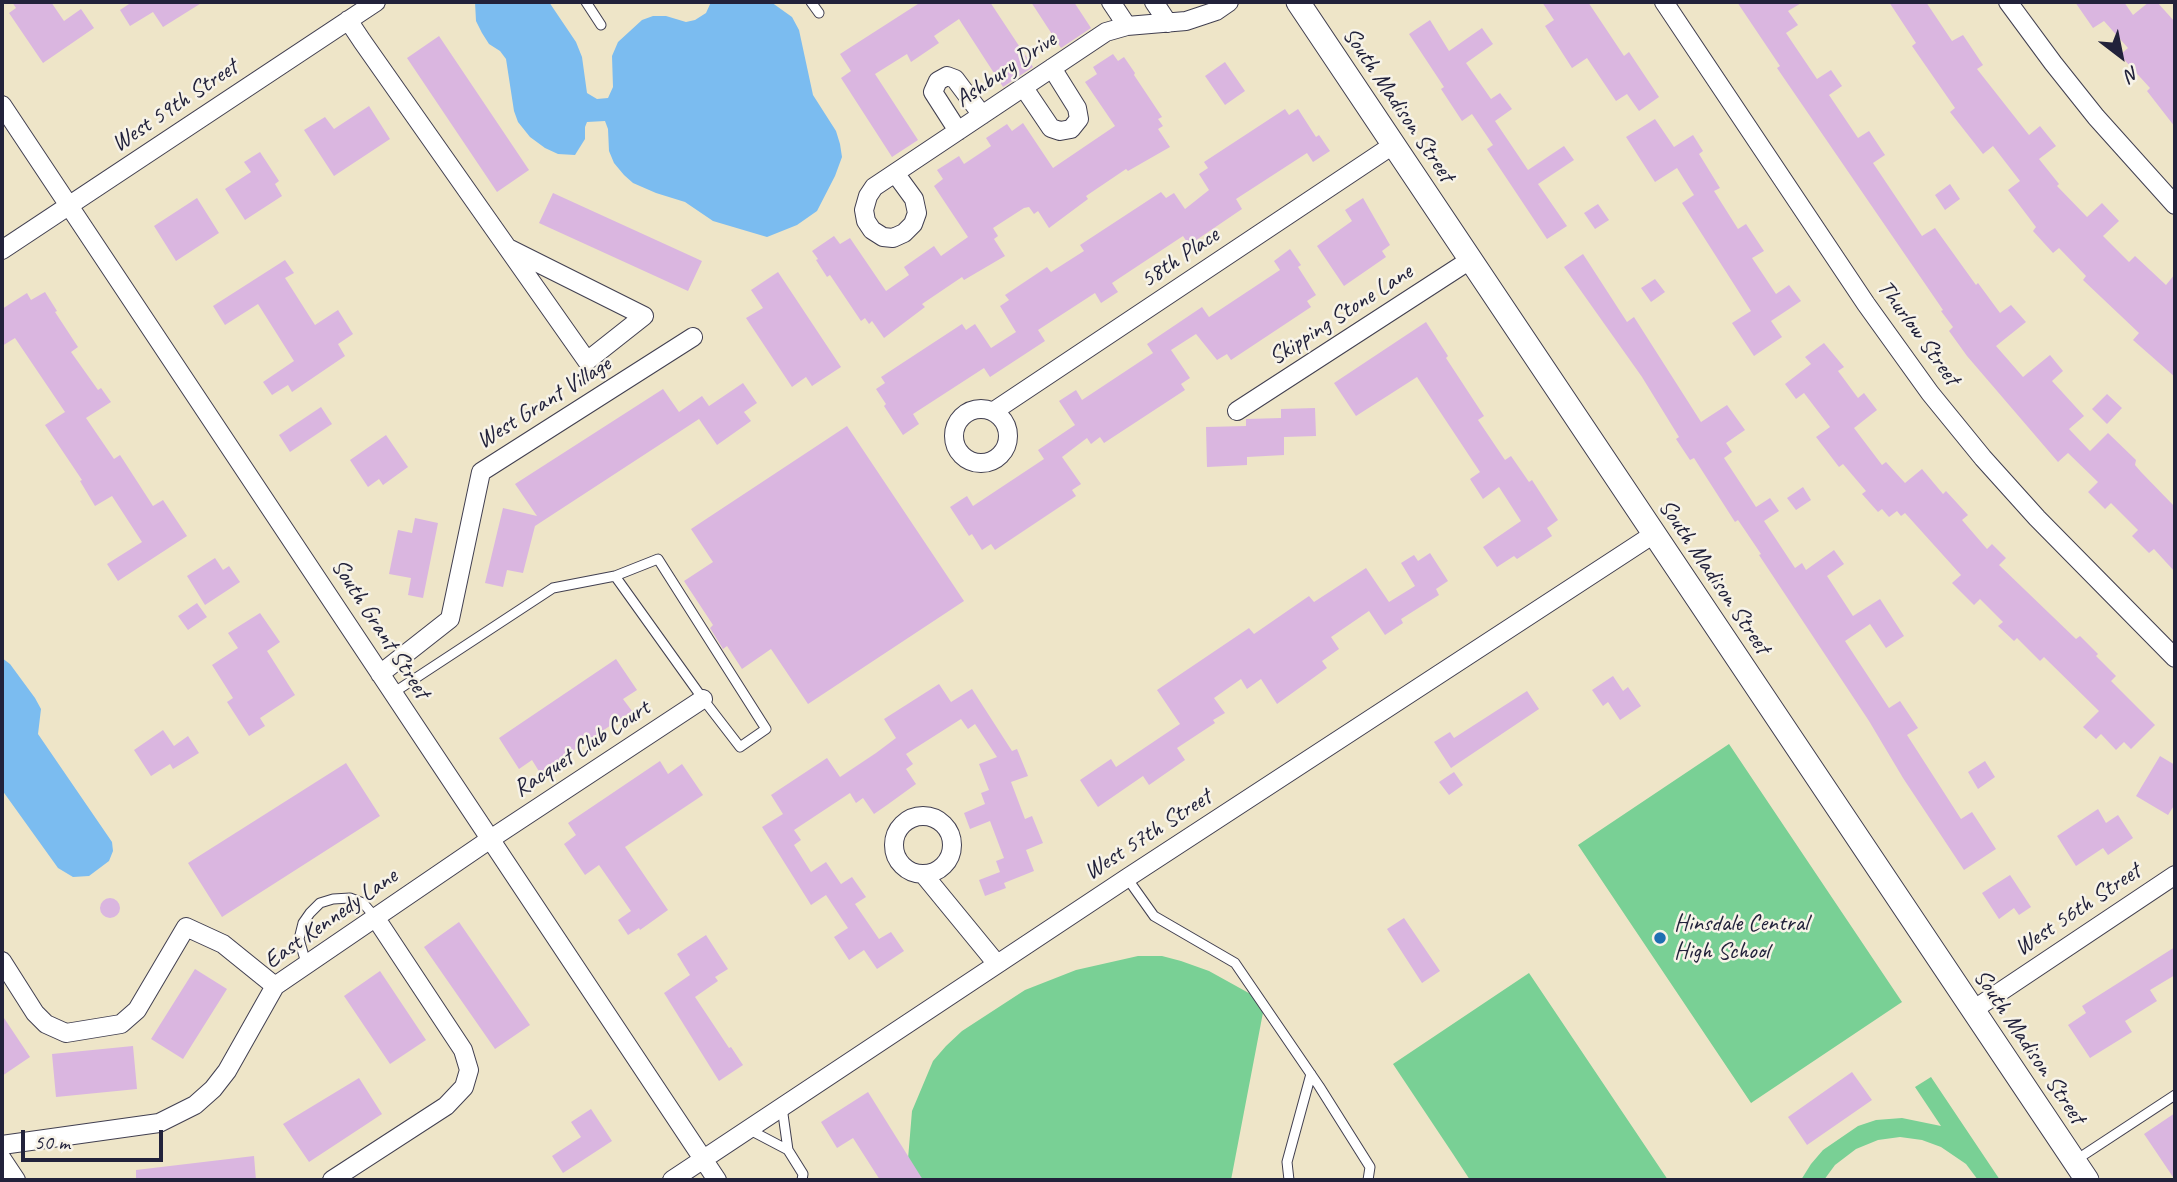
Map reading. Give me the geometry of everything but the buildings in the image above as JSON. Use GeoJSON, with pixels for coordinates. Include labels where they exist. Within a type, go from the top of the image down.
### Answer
{"type":"FeatureCollection","features":[{"type":"Feature","properties":{"kind":"street","name":"West 59th Street"},"geometry":{"type":"LineString","coordinates":[[2,250],[376,2]]}},
{"type":"Feature","properties":{"kind":"street"},"geometry":{"type":"LineString","coordinates":[[1111,2],[1127,26]]}},
{"type":"Feature","properties":{"kind":"street"},"geometry":{"type":"LineString","coordinates":[[1154,2],[1168,23]]}},
{"type":"Feature","properties":{"kind":"street","name":"Ashbury Drive"},"geometry":{"type":"LineString","coordinates":[[895,173],[1106,32],[1127,26],[1168,23],[1203,16],[1229,2]]}},
{"type":"Feature","properties":{"kind":"street","name":"South Madison Street"},"geometry":{"type":"LineString","coordinates":[[1297,2],[2081,1171]]}},
{"type":"Feature","properties":{"kind":"street","name":"Thurlow Street"},"geometry":{"type":"LineString","coordinates":[[1664,2],[1866,304],[1930,393],[2037,518],[2175,658]]}},
{"type":"Feature","properties":{"kind":"street"},"geometry":{"type":"LineString","coordinates":[[2008,2],[2096,117],[2175,205]]}},
{"type":"Feature","properties":{"kind":"street"},"geometry":{"type":"LineString","coordinates":[[348,20],[587,361],[644,316],[508,248]]}},
{"type":"Feature","properties":{"kind":"street"},"geometry":{"type":"LineString","coordinates":[[1024,88],[1051,128],[1060,131],[1071,129],[1079,119],[1077,107],[1052,68]]}},
{"type":"Feature","properties":{"kind":"street"},"geometry":{"type":"LineString","coordinates":[[958,131],[933,92],[938,81],[947,76],[955,79],[982,116]]}},
{"type":"Feature","properties":{"kind":"street","name":"South Grant Street"},"geometry":{"type":"LineString","coordinates":[[2,105],[717,1180]]}},
{"type":"Feature","properties":{"kind":"street","name":"58th Place"},"geometry":{"type":"LineString","coordinates":[[994,411],[1393,145]]}},
{"type":"Feature","properties":{"kind":"street","name":"Skipping Stone Lane"},"geometry":{"type":"LineString","coordinates":[[1237,411],[1470,260]]}},
{"type":"Feature","properties":{"kind":"street","name":"West Grant Village"},"geometry":{"type":"LineString","coordinates":[[380,674],[450,619],[481,472],[693,337]]}},
{"type":"Feature","properties":{"kind":"street","name":"West 57th Street"},"geometry":{"type":"LineString","coordinates":[[672,1180],[1127,878],[1654,534]]}},
{"type":"Feature","properties":{"kind":"street","name":"Racquet Club Court"},"geometry":{"type":"LineString","coordinates":[[489,839],[702,699]]}},
{"type":"Feature","properties":{"kind":"street","name":"East Kennedy Lane"},"geometry":{"type":"LineString","coordinates":[[2,1145],[159,1123],[195,1105],[213,1089],[226,1071],[275,986],[489,839]]}},
{"type":"Feature","properties":{"kind":"street"},"geometry":{"type":"LineString","coordinates":[[924,874],[998,964]]}},
{"type":"Feature","properties":{"kind":"street","name":"West 56th Street"},"geometry":{"type":"LineString","coordinates":[[1973,1010],[2175,875]]}},
{"type":"Feature","properties":{"kind":"street"},"geometry":{"type":"LineString","coordinates":[[332,1180],[446,1106],[464,1087],[469,1070],[463,1050],[375,916]]}},
{"type":"Feature","properties":{"kind":"street"},"geometry":{"type":"LineString","coordinates":[[2,961],[35,1013],[47,1024],[66,1033],[121,1024],[129,1017],[136,1010],[186,927],[223,944],[275,986]]}},
{"type":"Feature","properties":{"kind":"street"},"geometry":{"type":"LineString","coordinates":[[2,1159],[16,1180]]}},
{"type":"Feature","properties":{"kind":"lane"},"geometry":{"type":"LineString","coordinates":[[586,2],[601,25]]}},
{"type":"Feature","properties":{"kind":"lane"},"geometry":{"type":"LineString","coordinates":[[811,2],[819,13]]}},
{"type":"Feature","properties":{"kind":"lane"},"geometry":{"type":"LineString","coordinates":[[393,694],[553,588],[615,576],[658,559],[766,729],[740,747],[702,699],[615,576]]}},
{"type":"Feature","properties":{"kind":"lane"},"geometry":{"type":"LineString","coordinates":[[1127,878],[1154,916],[1235,963],[1311,1074],[1370,1167],[1368,1180]]}},
{"type":"Feature","properties":{"kind":"lane"},"geometry":{"type":"LineString","coordinates":[[306,963],[299,939],[303,923],[320,904],[333,899],[350,898],[363,903],[375,916]]}},
{"type":"Feature","properties":{"kind":"lane"},"geometry":{"type":"LineString","coordinates":[[1289,1180],[1287,1162],[1311,1074]]}},
{"type":"Feature","properties":{"kind":"lane"},"geometry":{"type":"LineString","coordinates":[[2081,1171],[2175,1096]]}},
{"type":"Feature","properties":{"kind":"lane"},"geometry":{"type":"LineString","coordinates":[[782,1107],[788,1150],[803,1174],[802,1180]]}},
{"type":"Feature","properties":{"kind":"lane"},"geometry":{"type":"LineString","coordinates":[[748,1129],[788,1150]]}},
{"type":"Feature","properties":{"kind":"green space"},"geometry":{"type":"Polygon","coordinates":[[[1729,744],[1902,1002],[1751,1103],[1578,845],[1729,744]]]}},
{"type":"Feature","properties":{"kind":"green space"},"geometry":{"type":"Polygon","coordinates":[[[1138,956],[1162,956],[1209,971],[1265,1002],[1231,1180],[922,1180],[908,1159],[912,1111],[933,1061],[946,1046],[962,1031],[1025,990],[1076,970],[1138,956]]]}},
{"type":"Feature","properties":{"kind":"green space"},"geometry":{"type":"Polygon","coordinates":[[[1529,973],[1668,1180],[1470,1180],[1393,1064],[1529,973]]]}},
{"type":"Feature","properties":{"kind":"green space"},"geometry":{"type":"Polygon","coordinates":[[[1931,1077],[2000,1180],[1978,1180],[1966,1164],[1941,1147],[1922,1140],[1900,1137],[1878,1140],[1856,1149],[1835,1165],[1824,1180],[1801,1180],[1823,1150],[1858,1126],[1876,1120],[1902,1118],[1941,1126],[1915,1087],[1931,1077]]]}},
{"type":"Feature","properties":{"kind":"water"},"geometry":{"type":"Polygon","coordinates":[[[475,2],[549,2],[576,42],[582,57],[587,93],[597,99],[608,98],[613,87],[612,56],[618,42],[642,20],[653,16],[666,16],[686,22],[695,20],[706,13],[711,2],[771,2],[792,17],[799,30],[813,95],[836,131],[840,144],[842,157],[817,211],[797,225],[767,237],[713,221],[685,202],[633,183],[624,175],[614,163],[609,151],[605,121],[587,122],[585,139],[575,155],[558,154],[545,148],[530,137],[518,122],[506,59],[489,44],[482,33],[476,21],[475,2]]]}},
{"type":"Feature","properties":{"kind":"water"},"geometry":{"type":"Polygon","coordinates":[[[2,658],[10,664],[41,709],[38,734],[112,842],[113,851],[109,861],[89,876],[73,877],[58,868],[2,790],[2,658]]]}},
{"type":"Feature","properties":{"kind":"place","name":"Hinsdale Central High School"},"geometry":{"type":"Point","coordinates":[1660,938]}}]}
